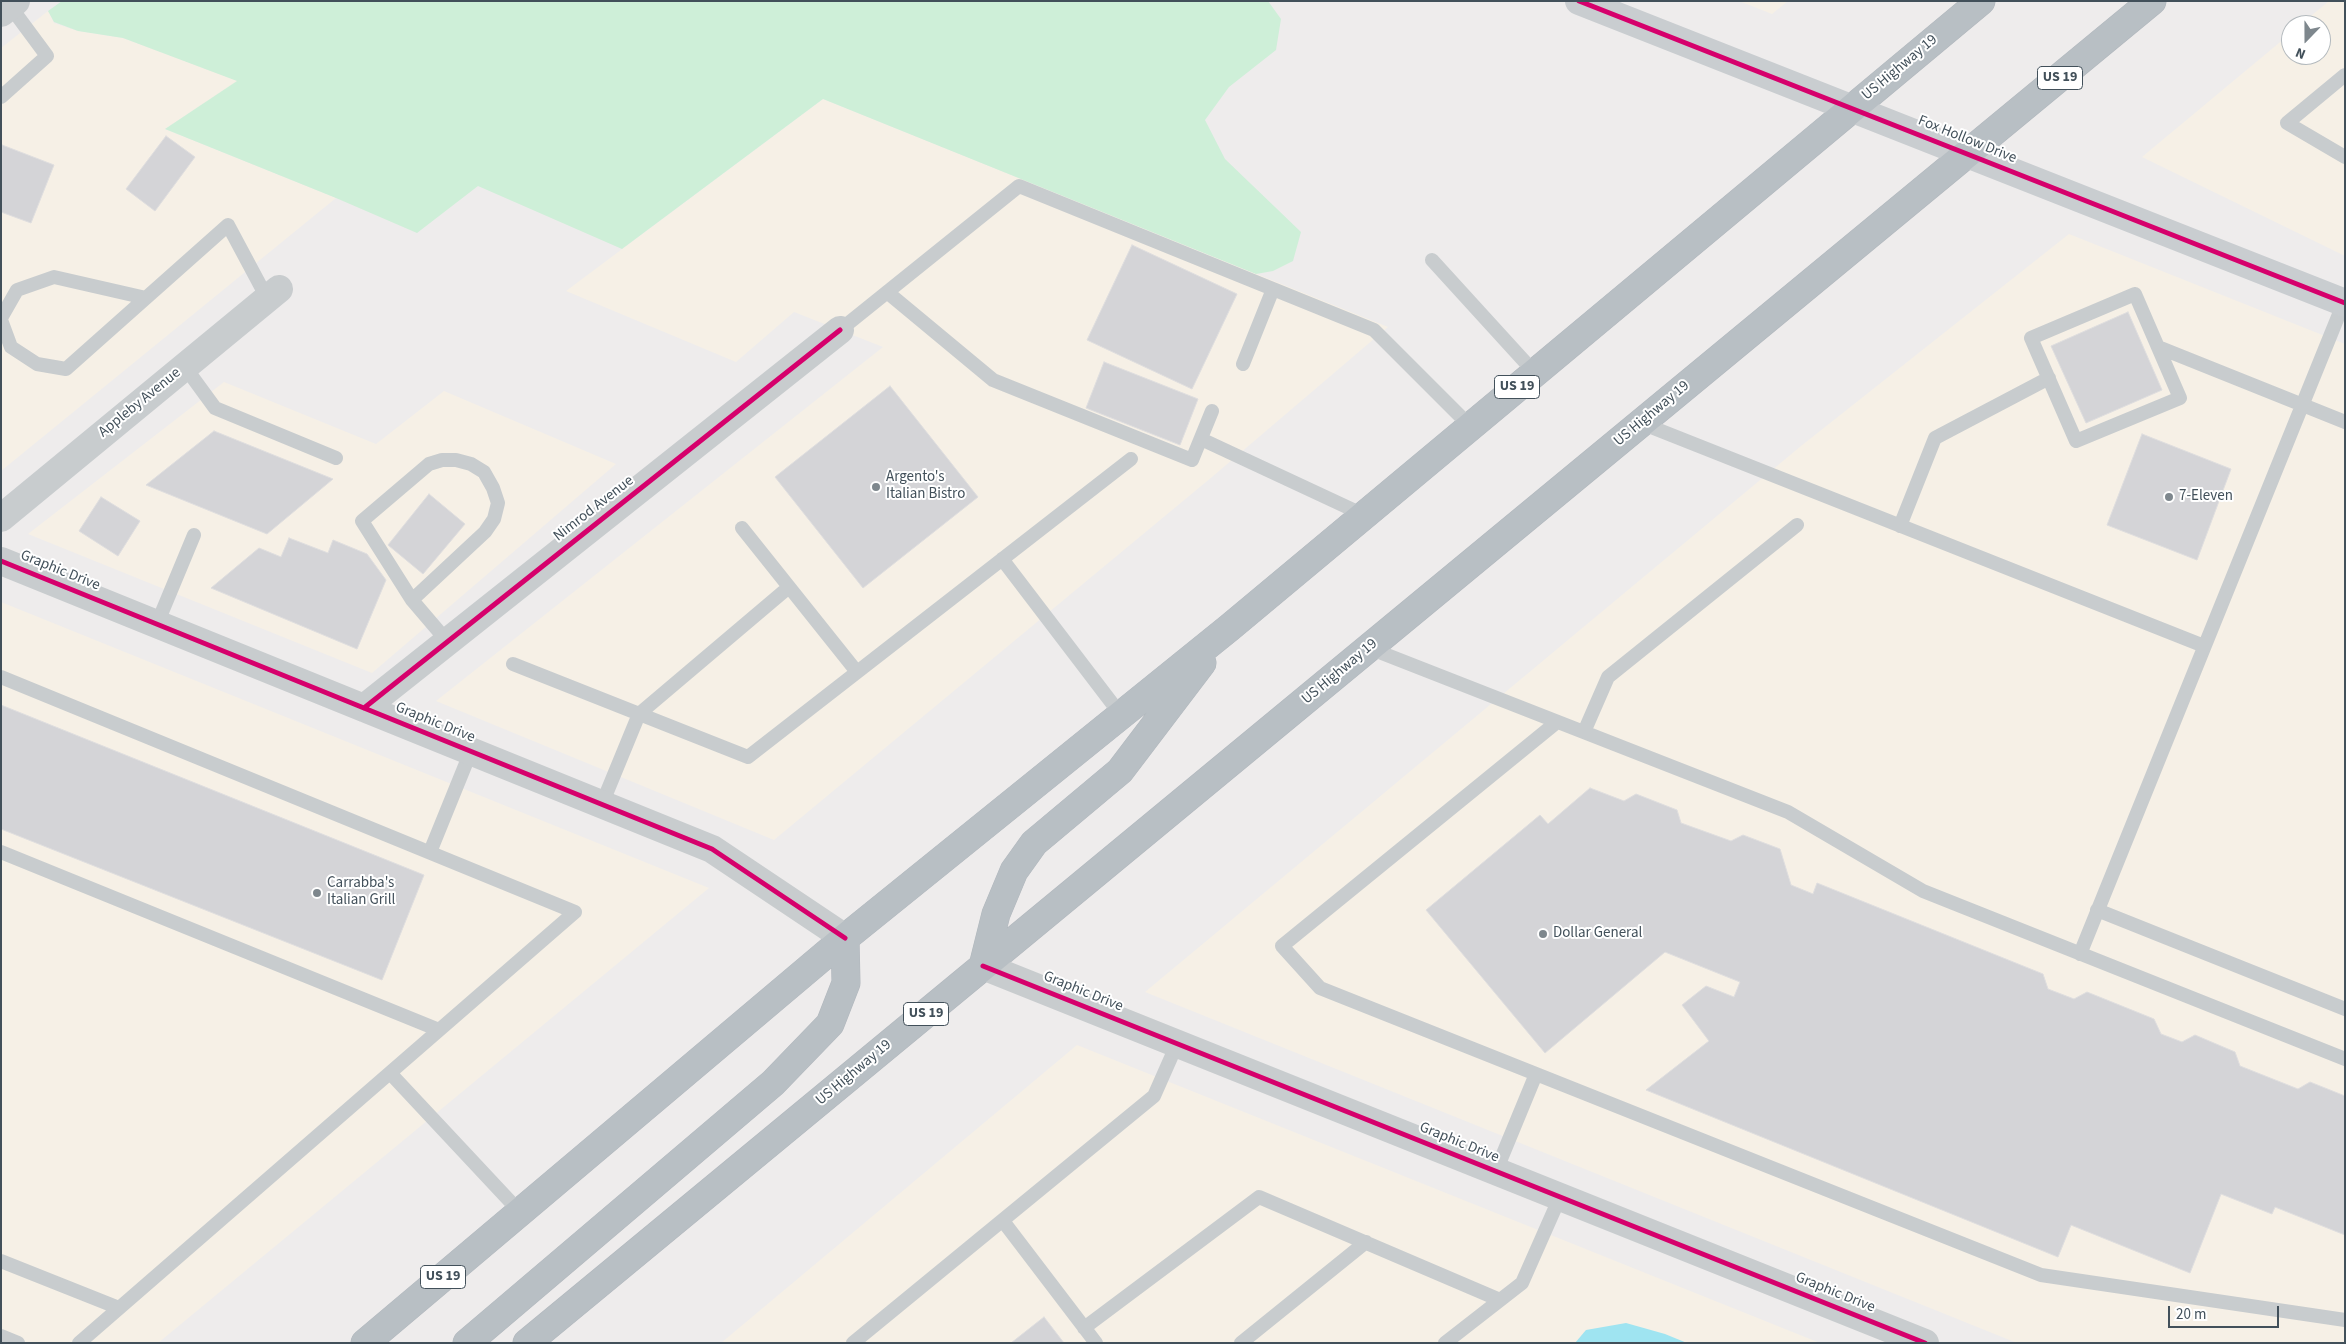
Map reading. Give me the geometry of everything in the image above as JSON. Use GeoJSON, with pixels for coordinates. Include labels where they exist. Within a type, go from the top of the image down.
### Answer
{"type":"FeatureCollection","features":[{"type":"Feature","properties":{"kind":"highway","name":"US Highway 19"},"geometry":{"type":"LineString","coordinates":[[365,1343],[845,938],[1229,628],[1981,1]]}},
{"type":"Feature","properties":{"kind":"highway","name":"US Highway 19"},"geometry":{"type":"LineString","coordinates":[[527,1343],[2152,1]]}},
{"type":"Feature","properties":{"kind":"highway"},"geometry":{"type":"LineString","coordinates":[[983,966],[996,914],[1014,871],[1034,843],[1120,771],[1229,628]]}},
{"type":"Feature","properties":{"kind":"highway"},"geometry":{"type":"LineString","coordinates":[[467,1343],[773,1083],[830,1024],[846,983],[845,938]]}},
{"type":"Feature","properties":{"kind":"street","name":"Fox Hollow Drive"},"geometry":{"type":"LineString","coordinates":[[1579,1],[2344,302]]}},
{"type":"Feature","properties":{"kind":"street","name":"Appleby Avenue"},"geometry":{"type":"LineString","coordinates":[[1,518],[273,294]]}},
{"type":"Feature","properties":{"kind":"street","name":"Nimrod Avenue"},"geometry":{"type":"LineString","coordinates":[[364,708],[840,330]]}},
{"type":"Feature","properties":{"kind":"street","name":"Graphic Drive"},"geometry":{"type":"LineString","coordinates":[[1,561],[712,849],[845,938]]}},
{"type":"Feature","properties":{"kind":"street","name":"Graphic Drive"},"geometry":{"type":"LineString","coordinates":[[983,966],[1924,1343]]}},
{"type":"Feature","properties":{"kind":"lane"},"geometry":{"type":"LineString","coordinates":[[1,97],[47,56],[9,7]]}},
{"type":"Feature","properties":{"kind":"lane"},"geometry":{"type":"LineString","coordinates":[[2345,75],[2287,123],[2345,157]]}},
{"type":"Feature","properties":{"kind":"lane"},"geometry":{"type":"LineString","coordinates":[[840,330],[1019,186],[1374,330],[1470,426]]}},
{"type":"Feature","properties":{"kind":"lane"},"geometry":{"type":"LineString","coordinates":[[146,298],[54,277],[17,290],[1,319],[11,348],[37,364],[66,369],[146,298],[228,225],[273,294]]}},
{"type":"Feature","properties":{"kind":"lane"},"geometry":{"type":"LineString","coordinates":[[1432,260],[1535,373]]}},
{"type":"Feature","properties":{"kind":"lane"},"geometry":{"type":"LineString","coordinates":[[1243,364],[1273,289]]}},
{"type":"Feature","properties":{"kind":"lane"},"geometry":{"type":"LineString","coordinates":[[887,292],[993,380],[1192,460],[1212,412]]}},
{"type":"Feature","properties":{"kind":"lane"},"geometry":{"type":"LineString","coordinates":[[2135,294],[2180,398],[2076,441],[2049,378],[2031,338],[2135,294]]}},
{"type":"Feature","properties":{"kind":"lane"},"geometry":{"type":"LineString","coordinates":[[2080,954],[2344,302]]}},
{"type":"Feature","properties":{"kind":"lane"},"geometry":{"type":"LineString","coordinates":[[2158,347],[2345,422]]}},
{"type":"Feature","properties":{"kind":"lane"},"geometry":{"type":"LineString","coordinates":[[185,367],[215,408],[336,458]]}},
{"type":"Feature","properties":{"kind":"lane"},"geometry":{"type":"LineString","coordinates":[[1900,526],[1935,438],[2049,378]]}},
{"type":"Feature","properties":{"kind":"lane"},"geometry":{"type":"LineString","coordinates":[[1642,424],[2204,646]]}},
{"type":"Feature","properties":{"kind":"lane"},"geometry":{"type":"LineString","coordinates":[[1200,439],[1364,515]]}},
{"type":"Feature","properties":{"kind":"lane"},"geometry":{"type":"LineString","coordinates":[[513,664],[748,757],[1131,459]]}},
{"type":"Feature","properties":{"kind":"lane"},"geometry":{"type":"LineString","coordinates":[[412,600],[485,532],[494,519],[498,502],[493,488],[484,472],[471,464],[456,460],[442,460],[429,464],[362,521],[412,600],[447,642]]}},
{"type":"Feature","properties":{"kind":"lane"},"geometry":{"type":"LineString","coordinates":[[1584,732],[1608,677],[1797,525]]}},
{"type":"Feature","properties":{"kind":"lane"},"geometry":{"type":"LineString","coordinates":[[742,528],[857,672]]}},
{"type":"Feature","properties":{"kind":"lane"},"geometry":{"type":"LineString","coordinates":[[157,624],[194,535]]}},
{"type":"Feature","properties":{"kind":"lane"},"geometry":{"type":"LineString","coordinates":[[1002,559],[1121,715]]}},
{"type":"Feature","properties":{"kind":"lane"},"geometry":{"type":"LineString","coordinates":[[602,804],[639,714],[789,587]]}},
{"type":"Feature","properties":{"kind":"lane"},"geometry":{"type":"LineString","coordinates":[[1369,648],[1788,812],[1924,891],[2345,1059]]}},
{"type":"Feature","properties":{"kind":"lane"},"geometry":{"type":"LineString","coordinates":[[1,677],[575,912],[79,1343]]}},
{"type":"Feature","properties":{"kind":"lane"},"geometry":{"type":"LineString","coordinates":[[1557,722],[1282,946],[1320,988],[2040,1275],[2345,1320]]}},
{"type":"Feature","properties":{"kind":"lane"},"geometry":{"type":"LineString","coordinates":[[430,852],[471,751]]}},
{"type":"Feature","properties":{"kind":"lane"},"geometry":{"type":"LineString","coordinates":[[1,852],[439,1030]]}},
{"type":"Feature","properties":{"kind":"lane"},"geometry":{"type":"LineString","coordinates":[[2097,910],[2345,1009]]}},
{"type":"Feature","properties":{"kind":"lane"},"geometry":{"type":"LineString","coordinates":[[853,1343],[1154,1096],[1177,1044]]}},
{"type":"Feature","properties":{"kind":"lane"},"geometry":{"type":"LineString","coordinates":[[390,1072],[520,1212]]}},
{"type":"Feature","properties":{"kind":"lane"},"geometry":{"type":"LineString","coordinates":[[1496,1171],[1536,1074]]}},
{"type":"Feature","properties":{"kind":"lane"},"geometry":{"type":"LineString","coordinates":[[1084,1328],[1259,1197],[1500,1300]]}},
{"type":"Feature","properties":{"kind":"lane"},"geometry":{"type":"LineString","coordinates":[[1445,1343],[1522,1283],[1560,1197]]}},
{"type":"Feature","properties":{"kind":"lane"},"geometry":{"type":"LineString","coordinates":[[1003,1220],[1096,1343]]}},
{"type":"Feature","properties":{"kind":"lane"},"geometry":{"type":"LineString","coordinates":[[1241,1343],[1366,1242]]}},
{"type":"Feature","properties":{"kind":"lane"},"geometry":{"type":"LineString","coordinates":[[1,1261],[119,1308]]}},
{"type":"Feature","properties":{"kind":"lane"},"geometry":{"type":"LineString","coordinates":[[1,1336],[18,1343]]}},
{"type":"Feature","properties":{"kind":"shaded area"},"geometry":{"type":"Polygon","coordinates":[[[1739,1],[1788,1],[1772,14],[1739,1]]]}},
{"type":"Feature","properties":{"kind":"shaded area"},"geometry":{"type":"Polygon","coordinates":[[[2329,1],[2345,1],[2345,256],[2142,157],[2281,41],[2281,65],[2331,65],[2331,15],[2312,15],[2329,1]]]}},
{"type":"Feature","properties":{"kind":"shaded area"},"geometry":{"type":"Polygon","coordinates":[[[48,11],[54,23],[78,31],[123,38],[238,81],[165,129],[336,198],[1,471],[1,48],[48,11]]]}},
{"type":"Feature","properties":{"kind":"shaded area"},"geometry":{"type":"Polygon","coordinates":[[[823,99],[1388,327],[1212,477],[774,840],[436,701],[883,347],[794,312],[736,362],[566,291],[823,99]]]}},
{"type":"Feature","properties":{"kind":"shaded area"},"geometry":{"type":"Polygon","coordinates":[[[2069,234],[2345,344],[2345,1343],[2017,1343],[1145,992],[1801,446],[2069,234]]]}},
{"type":"Feature","properties":{"kind":"shaded area"},"geometry":{"type":"Polygon","coordinates":[[[224,382],[376,444],[444,391],[616,464],[372,673],[28,534],[224,382]]]}},
{"type":"Feature","properties":{"kind":"shaded area"},"geometry":{"type":"Polygon","coordinates":[[[1,602],[709,888],[158,1343],[1,1343],[1,602]]]}},
{"type":"Feature","properties":{"kind":"shaded area"},"geometry":{"type":"Polygon","coordinates":[[[1077,1045],[1820,1343],[721,1343],[1077,1045]]]}},
{"type":"Feature","properties":{"kind":"green space"},"geometry":{"type":"Polygon","coordinates":[[[62,1],[1268,1],[1281,19],[1276,50],[1229,87],[1205,120],[1225,159],[1301,232],[1293,261],[1273,271],[1256,274],[823,99],[622,249],[478,186],[417,233],[165,129],[237,81],[123,38],[78,31],[54,22],[48,11],[62,1]]]}},
{"type":"Feature","properties":{"kind":"water"},"geometry":{"type":"Polygon","coordinates":[[[1626,1323],[1665,1334],[1687,1343],[1575,1343],[1586,1330],[1626,1323]]]}},
{"type":"Feature","properties":{"kind":"building"},"geometry":{"type":"Polygon","coordinates":[[[166,136],[195,157],[155,211],[126,189],[166,136]]]}},
{"type":"Feature","properties":{"kind":"building"},"geometry":{"type":"Polygon","coordinates":[[[2,145],[54,165],[31,223],[1,212],[2,145]]]}},
{"type":"Feature","properties":{"kind":"building"},"geometry":{"type":"Polygon","coordinates":[[[1132,245],[1237,294],[1192,389],[1087,340],[1132,245]]]}},
{"type":"Feature","properties":{"kind":"building"},"geometry":{"type":"Polygon","coordinates":[[[2128,312],[2162,390],[2086,423],[2051,346],[2128,312]]]}},
{"type":"Feature","properties":{"kind":"building"},"geometry":{"type":"Polygon","coordinates":[[[1104,362],[1198,399],[1180,445],[1086,408],[1104,362]]]}},
{"type":"Feature","properties":{"kind":"building","name":"Argento's Italian Bistro"},"geometry":{"type":"Polygon","coordinates":[[[890,386],[978,497],[863,588],[775,477],[890,386]]]}},
{"type":"Feature","properties":{"kind":"building"},"geometry":{"type":"Polygon","coordinates":[[[214,431],[333,479],[267,534],[146,485],[214,431]]]}},
{"type":"Feature","properties":{"kind":"building","name":"7-Eleven"},"geometry":{"type":"Polygon","coordinates":[[[2142,434],[2231,469],[2197,560],[2107,525],[2142,434]]]}},
{"type":"Feature","properties":{"kind":"building"},"geometry":{"type":"Polygon","coordinates":[[[429,494],[465,524],[423,574],[388,545],[429,494]]]}},
{"type":"Feature","properties":{"kind":"building"},"geometry":{"type":"Polygon","coordinates":[[[101,497],[140,521],[118,556],[79,531],[101,497]]]}},
{"type":"Feature","properties":{"kind":"building"},"geometry":{"type":"Polygon","coordinates":[[[289,538],[328,553],[333,540],[367,554],[386,580],[357,649],[211,588],[259,548],[281,557],[289,538]]]}},
{"type":"Feature","properties":{"kind":"building"},"geometry":{"type":"Polygon","coordinates":[[[1,705],[424,875],[382,980],[1,829],[1,705]]]}},
{"type":"Feature","properties":{"kind":"building"},"geometry":{"type":"Polygon","coordinates":[[[1590,788],[1624,801],[1636,794],[1677,810],[1681,823],[1731,841],[1743,835],[1780,849],[1791,885],[1813,894],[1817,883],[2043,974],[2048,989],[2074,999],[2087,992],[2154,1019],[2161,1034],[2182,1042],[2195,1035],[2235,1052],[2240,1066],[2298,1089],[2310,1082],[2345,1096],[2345,1235],[2275,1207],[2272,1214],[2221,1194],[2190,1273],[2071,1225],[2058,1257],[1646,1090],[1709,1041],[1682,1005],[1706,986],[1734,997],[1740,982],[1665,952],[1545,1053],[1426,910],[1540,815],[1548,824],[1590,788]]]}},
{"type":"Feature","properties":{"kind":"building"},"geometry":{"type":"Polygon","coordinates":[[[1044,1317],[1064,1343],[1011,1343],[1044,1317]]]}},
{"type":"Feature","properties":{"kind":"cycle path"},"geometry":{"type":"LineString","coordinates":[[1579,1],[2345,303]]}},
{"type":"Feature","properties":{"kind":"cycle path"},"geometry":{"type":"LineString","coordinates":[[364,708],[840,330]]}},
{"type":"Feature","properties":{"kind":"cycle path"},"geometry":{"type":"LineString","coordinates":[[1,561],[712,849],[845,938]]}},
{"type":"Feature","properties":{"kind":"cycle path"},"geometry":{"type":"LineString","coordinates":[[983,966],[1925,1343]]}},
{"type":"Feature","properties":{"kind":"place","name":"Argento's Italian Bistro"},"geometry":{"type":"Point","coordinates":[876,487]}},
{"type":"Feature","properties":{"kind":"place","name":"7-Eleven"},"geometry":{"type":"Point","coordinates":[2169,497]}},
{"type":"Feature","properties":{"kind":"place","name":"Carrabba's Italian Grill"},"geometry":{"type":"Point","coordinates":[317,893]}},
{"type":"Feature","properties":{"kind":"place","name":"Dollar General"},"geometry":{"type":"Point","coordinates":[1543,934]}}]}
